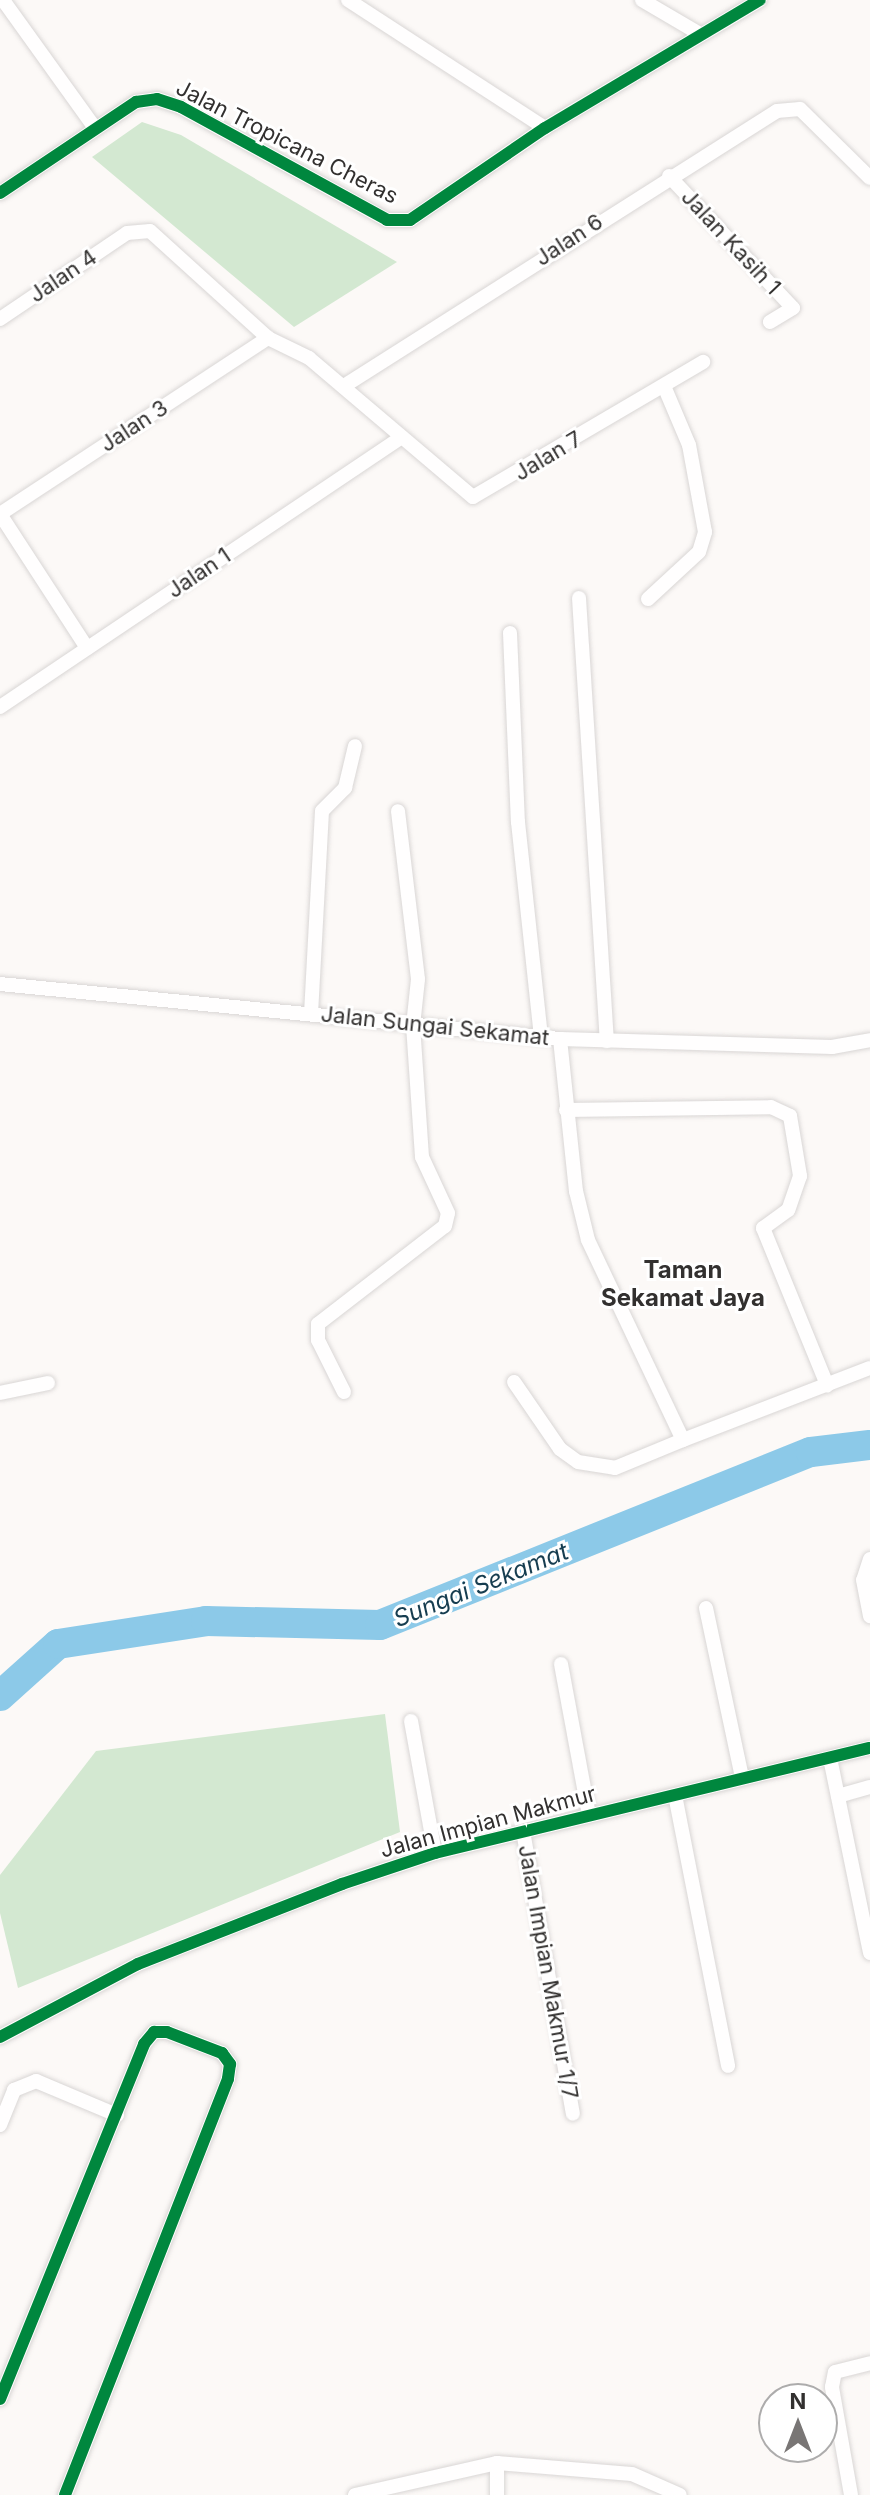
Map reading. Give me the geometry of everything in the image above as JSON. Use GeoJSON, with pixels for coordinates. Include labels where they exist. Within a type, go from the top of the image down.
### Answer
{"type":"FeatureCollection","features":[{"type":"Feature","properties":{"kind":"street"},"geometry":{"type":"LineString","coordinates":[[3,0],[95,128]]}},
{"type":"Feature","properties":{"kind":"street"},"geometry":{"type":"LineString","coordinates":[[348,0],[545,128]]}},
{"type":"Feature","properties":{"kind":"street"},"geometry":{"type":"LineString","coordinates":[[642,0],[700,34]]}},
{"type":"Feature","properties":{"kind":"street","name":"Jalan Tropicana Cheras"},"geometry":{"type":"LineString","coordinates":[[0,193],[136,102],[157,99],[181,107],[387,220],[410,220],[545,128],[760,0]]}},
{"type":"Feature","properties":{"kind":"street","name":"Jalan 6"},"geometry":{"type":"LineString","coordinates":[[344,386],[669,176],[777,111],[800,109],[870,178]]}},
{"type":"Feature","properties":{"kind":"street","name":"Jalan Kasih 1"},"geometry":{"type":"LineString","coordinates":[[669,176],[793,308],[770,322]]}},
{"type":"Feature","properties":{"kind":"street","name":"Jalan 4"},"geometry":{"type":"LineString","coordinates":[[0,319],[127,233],[150,231],[268,338]]}},
{"type":"Feature","properties":{"kind":"street"},"geometry":{"type":"LineString","coordinates":[[268,338],[309,358],[344,386],[399,439]]}},
{"type":"Feature","properties":{"kind":"street","name":"Jalan 3"},"geometry":{"type":"LineString","coordinates":[[0,514],[268,338]]}},
{"type":"Feature","properties":{"kind":"street","name":"Jalan 7"},"geometry":{"type":"LineString","coordinates":[[399,439],[473,497],[703,362]]}},
{"type":"Feature","properties":{"kind":"street"},"geometry":{"type":"LineString","coordinates":[[648,599],[699,552],[705,532],[689,445],[664,386]]}},
{"type":"Feature","properties":{"kind":"street","name":"Jalan 1"},"geometry":{"type":"LineString","coordinates":[[0,707],[399,439]]}},
{"type":"Feature","properties":{"kind":"street"},"geometry":{"type":"LineString","coordinates":[[0,514],[87,648]]}},
{"type":"Feature","properties":{"kind":"street"},"geometry":{"type":"LineString","coordinates":[[579,598],[607,1041]]}},
{"type":"Feature","properties":{"kind":"street"},"geometry":{"type":"LineString","coordinates":[[510,633],[518,822],[541,1037]]}},
{"type":"Feature","properties":{"kind":"street"},"geometry":{"type":"LineString","coordinates":[[311,1014],[322,811],[345,788],[355,746]]}},
{"type":"Feature","properties":{"kind":"street"},"geometry":{"type":"LineString","coordinates":[[344,1392],[318,1340],[318,1324],[445,1226],[448,1213],[422,1157],[413,1026],[418,979],[398,811]]}},
{"type":"Feature","properties":{"kind":"street","name":"Jalan Sungai Sekamat"},"geometry":{"type":"LineString","coordinates":[[0,984],[560,1039],[832,1047],[870,1040]]}},
{"type":"Feature","properties":{"kind":"street"},"geometry":{"type":"LineString","coordinates":[[560,1039],[576,1191],[588,1240],[683,1440]]}},
{"type":"Feature","properties":{"kind":"street"},"geometry":{"type":"LineString","coordinates":[[566,1110],[785,1111],[796,1127],[800,1176],[788,1210],[763,1228],[827,1385]]}},
{"type":"Feature","properties":{"kind":"street"},"geometry":{"type":"LineString","coordinates":[[514,1382],[560,1449],[578,1462],[615,1468],[870,1368]]}},
{"type":"Feature","properties":{"kind":"street"},"geometry":{"type":"LineString","coordinates":[[0,1393],[48,1383]]}},
{"type":"Feature","properties":{"kind":"street"},"geometry":{"type":"LineString","coordinates":[[870,1559],[863,1580],[870,1616]]}},
{"type":"Feature","properties":{"kind":"street"},"geometry":{"type":"LineString","coordinates":[[706,1608],[742,1778]]}},
{"type":"Feature","properties":{"kind":"street"},"geometry":{"type":"LineString","coordinates":[[561,1664],[589,1815]]}},
{"type":"Feature","properties":{"kind":"street"},"geometry":{"type":"LineString","coordinates":[[411,1721],[435,1853]]}},
{"type":"Feature","properties":{"kind":"street","name":"Jalan Impian Makmur"},"geometry":{"type":"LineString","coordinates":[[0,2037],[138,1964],[435,1853],[870,1748]]}},
{"type":"Feature","properties":{"kind":"street"},"geometry":{"type":"LineString","coordinates":[[830,1758],[870,1953]]}},
{"type":"Feature","properties":{"kind":"street"},"geometry":{"type":"LineString","coordinates":[[838,1796],[870,1787]]}},
{"type":"Feature","properties":{"kind":"street"},"geometry":{"type":"LineString","coordinates":[[675,1795],[728,2066]]}},
{"type":"Feature","properties":{"kind":"street","name":"Jalan Impian Makmur 1/7"},"geometry":{"type":"LineString","coordinates":[[523,1831],[573,2114]]}},
{"type":"Feature","properties":{"kind":"street"},"geometry":{"type":"LineString","coordinates":[[0,2399],[144,2044],[154,2032],[167,2032],[222,2053],[230,2064],[65,2495]]}},
{"type":"Feature","properties":{"kind":"street"},"geometry":{"type":"LineString","coordinates":[[0,2125],[14,2090],[24,2082],[36,2081],[117,2115]]}},
{"type":"Feature","properties":{"kind":"street"},"geometry":{"type":"LineString","coordinates":[[851,2495],[832,2387],[835,2372],[870,2363]]}},
{"type":"Feature","properties":{"kind":"street"},"geometry":{"type":"LineString","coordinates":[[497,2463],[497,2495]]}},
{"type":"Feature","properties":{"kind":"street"},"geometry":{"type":"LineString","coordinates":[[355,2495],[497,2463],[632,2474],[677,2494]]}},
{"type":"Feature","properties":{"kind":"green space"},"geometry":{"type":"Polygon","coordinates":[[[142,122],[181,135],[397,262],[294,327],[92,157],[142,122]]]}},
{"type":"Feature","properties":{"kind":"green space"},"geometry":{"type":"Polygon","coordinates":[[[385,1714],[400,1832],[18,1988],[0,1913],[0,1875],[96,1751],[385,1714]]]}},
{"type":"Feature","properties":{"kind":"waterway","name":"Sungai Sekamat"},"geometry":{"type":"LineString","coordinates":[[0,1696],[58,1644],[206,1621],[380,1625],[811,1452],[870,1445]]}},
{"type":"Feature","properties":{"kind":"cycle path"},"geometry":{"type":"LineString","coordinates":[[0,193],[136,102],[157,99],[181,107],[387,220],[410,220],[545,128],[760,0]]}},
{"type":"Feature","properties":{"kind":"cycle path"},"geometry":{"type":"LineString","coordinates":[[0,2037],[138,1964],[342,1884],[435,1853],[870,1748]]}},
{"type":"Feature","properties":{"kind":"cycle path"},"geometry":{"type":"LineString","coordinates":[[0,2399],[144,2044],[154,2032],[167,2032],[222,2053],[230,2064],[228,2079],[65,2495]]}},
{"type":"Feature","properties":{"kind":"district","name":"Taman Sekamat Jaya"},"geometry":{"type":"Point","coordinates":[683,1284]}}]}
